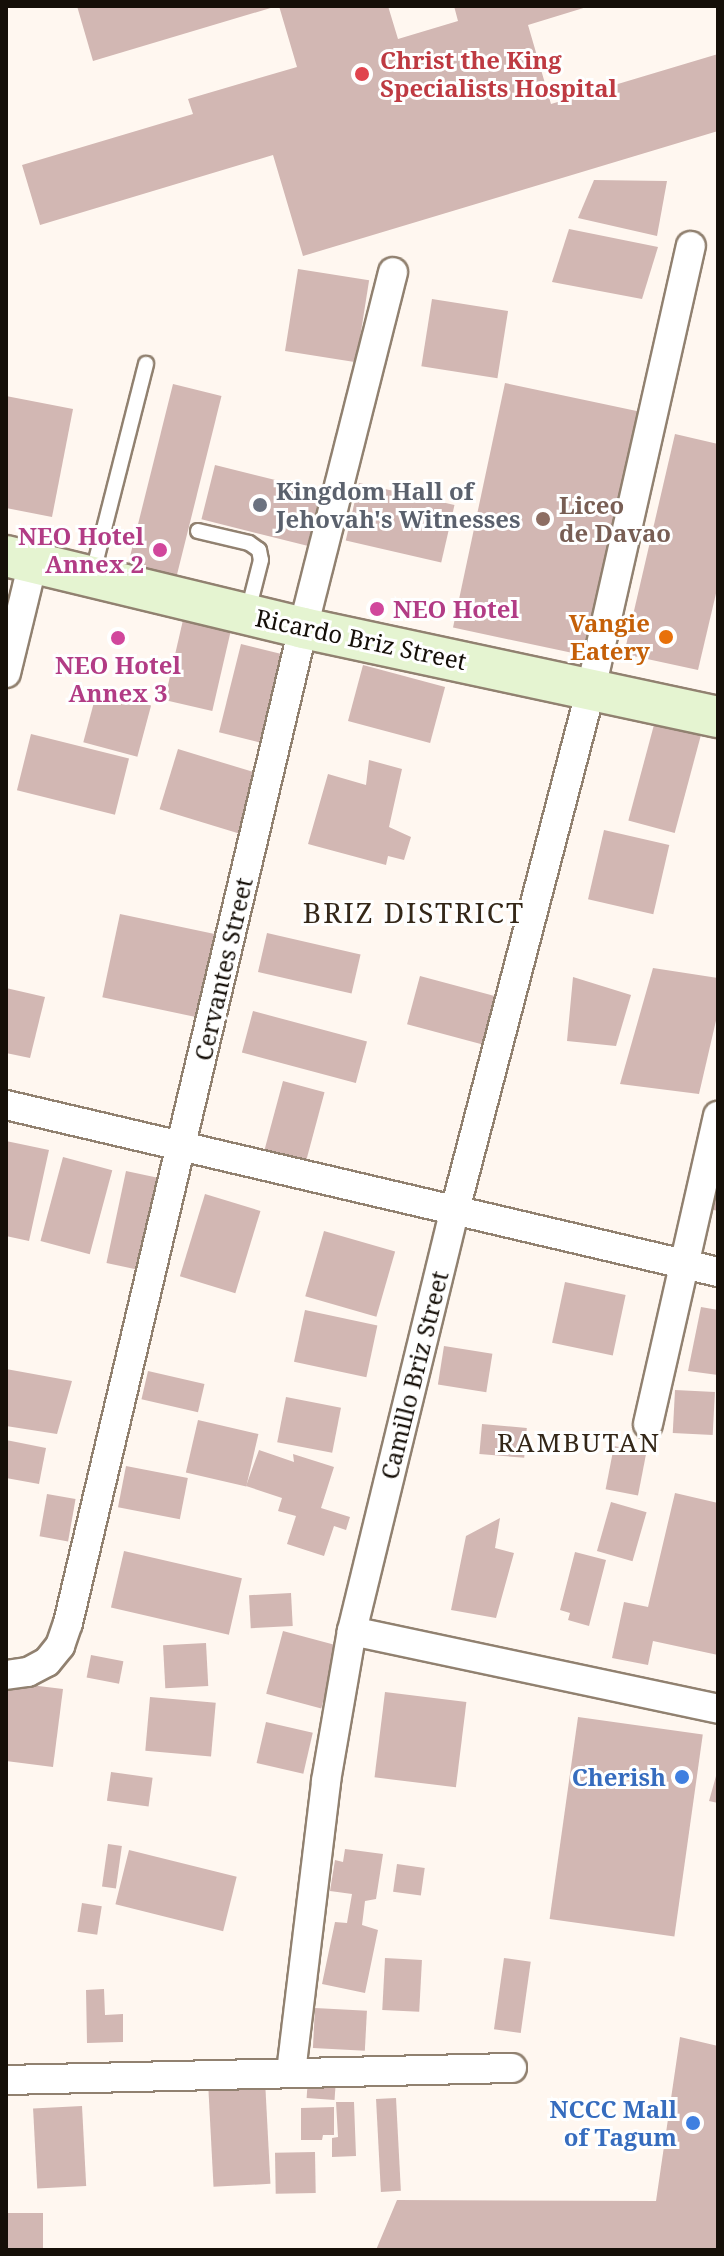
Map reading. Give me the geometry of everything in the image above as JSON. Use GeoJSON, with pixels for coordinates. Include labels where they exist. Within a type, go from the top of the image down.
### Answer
{"type":"FeatureCollection","features":[{"type":"Feature","properties":{"kind":"street","name":"Camillo Briz Street"},"geometry":{"type":"LineString","coordinates":[[291,2072],[326,1781],[352,1631],[455,1210],[591,689],[691,246]]}},
{"type":"Feature","properties":{"kind":"street","name":"Cervantes Street"},"geometry":{"type":"LineString","coordinates":[[6,1675],[28,1672],[47,1662],[60,1646],[68,1623],[303,628],[393,272]]}},
{"type":"Feature","properties":{"kind":"street","name":"Ricardo Briz Street"},"geometry":{"type":"LineString","coordinates":[[20,559],[303,628],[718,717]]}},
{"type":"Feature","properties":{"kind":"street"},"geometry":{"type":"LineString","coordinates":[[6,673],[20,559]]}},
{"type":"Feature","properties":{"kind":"street"},"geometry":{"type":"LineString","coordinates":[[6,1105],[718,1272]]}},
{"type":"Feature","properties":{"kind":"street"},"geometry":{"type":"LineString","coordinates":[[648,1424],[718,1116]]}},
{"type":"Feature","properties":{"kind":"street"},"geometry":{"type":"LineString","coordinates":[[352,1631],[718,1709]]}},
{"type":"Feature","properties":{"kind":"street"},"geometry":{"type":"LineString","coordinates":[[6,2080],[512,2068]]}},
{"type":"Feature","properties":{"kind":"lane"},"geometry":{"type":"LineString","coordinates":[[92,577],[146,364]]}},
{"type":"Feature","properties":{"kind":"lane"},"geometry":{"type":"LineString","coordinates":[[198,531],[249,543],[259,550],[261,560],[248,614]]}},
{"type":"Feature","properties":{"kind":"building"},"geometry":{"type":"Polygon","coordinates":[[[77,6],[273,6],[274,7],[93,61],[77,6]]]}},
{"type":"Feature","properties":{"kind":"building"},"geometry":{"type":"Polygon","coordinates":[[[279,6],[388,6],[398,39],[458,21],[454,6],[590,6],[528,25],[551,104],[718,54],[718,131],[303,256],[273,155],[40,225],[22,165],[193,114],[188,99],[297,67],[279,6]]]}},
{"type":"Feature","properties":{"kind":"building"},"geometry":{"type":"Polygon","coordinates":[[[594,180],[667,181],[657,236],[578,218],[594,180]]]}},
{"type":"Feature","properties":{"kind":"building"},"geometry":{"type":"Polygon","coordinates":[[[569,229],[658,247],[642,299],[552,282],[569,229]]]}},
{"type":"Feature","properties":{"kind":"building"},"geometry":{"type":"Polygon","coordinates":[[[298,269],[369,280],[356,362],[285,351],[298,269]]]}},
{"type":"Feature","properties":{"kind":"building"},"geometry":{"type":"Polygon","coordinates":[[[432,299],[508,311],[497,378],[421,366],[432,299]]]}},
{"type":"Feature","properties":{"kind":"building","name":"Liceo de Davao"},"geometry":{"type":"Polygon","coordinates":[[[505,383],[639,411],[587,656],[453,628],[505,383]]]}},
{"type":"Feature","properties":{"kind":"building"},"geometry":{"type":"Polygon","coordinates":[[[173,384],[222,396],[177,577],[128,564],[173,384]]]}},
{"type":"Feature","properties":{"kind":"building"},"geometry":{"type":"Polygon","coordinates":[[[6,396],[73,409],[52,517],[6,508],[6,396]]]}},
{"type":"Feature","properties":{"kind":"building"},"geometry":{"type":"Polygon","coordinates":[[[675,434],[718,444],[718,585],[698,670],[624,654],[675,434]]]}},
{"type":"Feature","properties":{"kind":"building","name":"Kingdom Hall of Jehovah's Witnesses"},"geometry":{"type":"Polygon","coordinates":[[[215,465],[321,491],[307,546],[201,519],[215,465]]]}},
{"type":"Feature","properties":{"kind":"building"},"geometry":{"type":"Polygon","coordinates":[[[359,483],[454,505],[441,563],[346,540],[359,483]]]}},
{"type":"Feature","properties":{"kind":"building"},"geometry":{"type":"Polygon","coordinates":[[[183,620],[231,631],[212,711],[165,700],[183,620]]]}},
{"type":"Feature","properties":{"kind":"building"},"geometry":{"type":"Polygon","coordinates":[[[241,644],[289,656],[267,744],[219,732],[241,644]]]}},
{"type":"Feature","properties":{"kind":"building"},"geometry":{"type":"Polygon","coordinates":[[[363,665],[445,687],[430,743],[348,721],[363,665]]]}},
{"type":"Feature","properties":{"kind":"building"},"geometry":{"type":"Polygon","coordinates":[[[97,691],[151,705],[137,757],[83,742],[97,691]]]}},
{"type":"Feature","properties":{"kind":"building"},"geometry":{"type":"Polygon","coordinates":[[[655,721],[701,733],[675,833],[628,820],[655,721]]]}},
{"type":"Feature","properties":{"kind":"building"},"geometry":{"type":"Polygon","coordinates":[[[31,734],[129,758],[115,815],[17,790],[31,734]]]}},
{"type":"Feature","properties":{"kind":"building"},"geometry":{"type":"Polygon","coordinates":[[[178,749],[257,773],[239,834],[160,809],[178,749]]]}},
{"type":"Feature","properties":{"kind":"building"},"geometry":{"type":"Polygon","coordinates":[[[369,760],[402,769],[389,827],[411,837],[404,860],[388,856],[386,865],[308,844],[328,774],[366,785],[369,760]]]}},
{"type":"Feature","properties":{"kind":"building"},"geometry":{"type":"Polygon","coordinates":[[[604,830],[669,845],[653,914],[588,899],[604,830]]]}},
{"type":"Feature","properties":{"kind":"building"},"geometry":{"type":"Polygon","coordinates":[[[120,914],[222,936],[204,1019],[102,997],[120,914]]]}},
{"type":"Feature","properties":{"kind":"building"},"geometry":{"type":"Polygon","coordinates":[[[267,933],[361,955],[352,994],[258,972],[267,933]]]}},
{"type":"Feature","properties":{"kind":"building"},"geometry":{"type":"Polygon","coordinates":[[[653,968],[718,978],[718,1012],[699,1094],[620,1084],[653,968]]]}},
{"type":"Feature","properties":{"kind":"building"},"geometry":{"type":"Polygon","coordinates":[[[420,976],[500,997],[487,1046],[407,1024],[420,976]]]}},
{"type":"Feature","properties":{"kind":"building"},"geometry":{"type":"Polygon","coordinates":[[[573,977],[631,995],[616,1046],[567,1041],[573,977]]]}},
{"type":"Feature","properties":{"kind":"building"},"geometry":{"type":"Polygon","coordinates":[[[6,988],[45,997],[30,1058],[6,1053],[6,988]]]}},
{"type":"Feature","properties":{"kind":"building"},"geometry":{"type":"Polygon","coordinates":[[[253,1011],[367,1042],[356,1083],[242,1053],[253,1011]]]}},
{"type":"Feature","properties":{"kind":"building"},"geometry":{"type":"Polygon","coordinates":[[[283,1081],[325,1092],[306,1161],[265,1150],[283,1081]]]}},
{"type":"Feature","properties":{"kind":"building"},"geometry":{"type":"Polygon","coordinates":[[[6,1141],[49,1150],[29,1241],[6,1236],[6,1141]]]}},
{"type":"Feature","properties":{"kind":"building"},"geometry":{"type":"Polygon","coordinates":[[[63,1157],[112,1170],[90,1254],[40,1241],[63,1157]]]}},
{"type":"Feature","properties":{"kind":"building"},"geometry":{"type":"Polygon","coordinates":[[[126,1171],[167,1180],[148,1272],[106,1263],[126,1171]]]}},
{"type":"Feature","properties":{"kind":"building"},"geometry":{"type":"Polygon","coordinates":[[[718,1186],[718,1211],[710,1209],[718,1186]]]}},
{"type":"Feature","properties":{"kind":"building"},"geometry":{"type":"Polygon","coordinates":[[[205,1194],[260,1211],[235,1293],[180,1276],[205,1194]]]}},
{"type":"Feature","properties":{"kind":"building"},"geometry":{"type":"Polygon","coordinates":[[[324,1231],[395,1251],[376,1317],[305,1296],[324,1231]]]}},
{"type":"Feature","properties":{"kind":"building"},"geometry":{"type":"Polygon","coordinates":[[[565,1282],[626,1295],[613,1356],[552,1343],[565,1282]]]}},
{"type":"Feature","properties":{"kind":"building"},"geometry":{"type":"Polygon","coordinates":[[[701,1307],[718,1310],[718,1375],[688,1371],[701,1307]]]}},
{"type":"Feature","properties":{"kind":"building"},"geometry":{"type":"Polygon","coordinates":[[[305,1310],[377,1325],[366,1377],[294,1362],[305,1310]]]}},
{"type":"Feature","properties":{"kind":"building"},"geometry":{"type":"Polygon","coordinates":[[[444,1346],[492,1354],[486,1392],[438,1385],[444,1346]]]}},
{"type":"Feature","properties":{"kind":"building"},"geometry":{"type":"Polygon","coordinates":[[[6,1369],[72,1381],[57,1434],[6,1426],[6,1369]]]}},
{"type":"Feature","properties":{"kind":"building"},"geometry":{"type":"Polygon","coordinates":[[[148,1371],[205,1384],[198,1412],[141,1399],[148,1371]]]}},
{"type":"Feature","properties":{"kind":"building"},"geometry":{"type":"Polygon","coordinates":[[[675,1390],[715,1392],[713,1435],[673,1433],[675,1390]]]}},
{"type":"Feature","properties":{"kind":"building"},"geometry":{"type":"Polygon","coordinates":[[[286,1397],[341,1408],[332,1453],[277,1442],[286,1397]]]}},
{"type":"Feature","properties":{"kind":"building"},"geometry":{"type":"Polygon","coordinates":[[[198,1420],[258,1434],[246,1487],[186,1473],[198,1420]]]}},
{"type":"Feature","properties":{"kind":"building"},"geometry":{"type":"Polygon","coordinates":[[[482,1424],[527,1428],[524,1458],[479,1454],[482,1424]]]}},
{"type":"Feature","properties":{"kind":"building"},"geometry":{"type":"Polygon","coordinates":[[[6,1440],[46,1448],[39,1484],[6,1478],[6,1440]]]}},
{"type":"Feature","properties":{"kind":"building"},"geometry":{"type":"Polygon","coordinates":[[[614,1446],[646,1452],[638,1495],[606,1489],[614,1446]]]}},
{"type":"Feature","properties":{"kind":"building"},"geometry":{"type":"Polygon","coordinates":[[[259,1450],[294,1462],[293,1454],[334,1467],[321,1508],[350,1517],[346,1530],[334,1526],[324,1556],[287,1544],[296,1516],[278,1511],[282,1498],[246,1486],[259,1450]]]}},
{"type":"Feature","properties":{"kind":"building"},"geometry":{"type":"Polygon","coordinates":[[[126,1466],[188,1478],[180,1519],[118,1507],[126,1466]]]}},
{"type":"Feature","properties":{"kind":"building"},"geometry":{"type":"Polygon","coordinates":[[[675,1493],[718,1503],[718,1655],[653,1641],[648,1665],[612,1658],[624,1602],[648,1607],[675,1493]]]}},
{"type":"Feature","properties":{"kind":"building"},"geometry":{"type":"Polygon","coordinates":[[[47,1494],[76,1499],[68,1541],[40,1536],[47,1494]]]}},
{"type":"Feature","properties":{"kind":"building"},"geometry":{"type":"Polygon","coordinates":[[[611,1502],[647,1512],[633,1561],[597,1551],[611,1502]]]}},
{"type":"Feature","properties":{"kind":"building"},"geometry":{"type":"Polygon","coordinates":[[[500,1518],[495,1548],[514,1553],[496,1618],[451,1610],[466,1536],[500,1518]]]}},
{"type":"Feature","properties":{"kind":"building"},"geometry":{"type":"Polygon","coordinates":[[[124,1551],[242,1578],[229,1635],[111,1608],[124,1551]]]}},
{"type":"Feature","properties":{"kind":"building"},"geometry":{"type":"Polygon","coordinates":[[[575,1552],[606,1560],[589,1626],[568,1620],[570,1613],[560,1610],[575,1552]]]}},
{"type":"Feature","properties":{"kind":"building"},"geometry":{"type":"Polygon","coordinates":[[[291,1593],[293,1626],[251,1628],[249,1595],[291,1593]]]}},
{"type":"Feature","properties":{"kind":"building"},"geometry":{"type":"Polygon","coordinates":[[[283,1631],[338,1646],[321,1709],[266,1694],[283,1631]]]}},
{"type":"Feature","properties":{"kind":"building"},"geometry":{"type":"Polygon","coordinates":[[[206,1643],[208,1686],[165,1688],[163,1645],[206,1643]]]}},
{"type":"Feature","properties":{"kind":"building"},"geometry":{"type":"Polygon","coordinates":[[[91,1655],[123,1661],[119,1684],[87,1678],[91,1655]]]}},
{"type":"Feature","properties":{"kind":"building"},"geometry":{"type":"Polygon","coordinates":[[[6,1682],[63,1689],[53,1767],[6,1761],[6,1682]]]}},
{"type":"Feature","properties":{"kind":"building"},"geometry":{"type":"Polygon","coordinates":[[[385,1692],[466,1702],[456,1787],[375,1777],[385,1692]]]}},
{"type":"Feature","properties":{"kind":"building"},"geometry":{"type":"Polygon","coordinates":[[[150,1697],[216,1703],[211,1757],[145,1751],[150,1697]]]}},
{"type":"Feature","properties":{"kind":"building"},"geometry":{"type":"Polygon","coordinates":[[[578,1717],[703,1735],[674,1937],[550,1919],[578,1717]]]}},
{"type":"Feature","properties":{"kind":"building"},"geometry":{"type":"Polygon","coordinates":[[[266,1722],[313,1733],[303,1774],[257,1763],[266,1722]]]}},
{"type":"Feature","properties":{"kind":"building"},"geometry":{"type":"Polygon","coordinates":[[[718,1769],[718,1803],[709,1801],[718,1769]]]}},
{"type":"Feature","properties":{"kind":"building"},"geometry":{"type":"Polygon","coordinates":[[[111,1772],[153,1778],[149,1807],[107,1801],[111,1772]]]}},
{"type":"Feature","properties":{"kind":"building"},"geometry":{"type":"Polygon","coordinates":[[[108,1844],[122,1846],[116,1889],[102,1887],[108,1844]]]}},
{"type":"Feature","properties":{"kind":"building"},"geometry":{"type":"Polygon","coordinates":[[[345,1849],[383,1854],[376,1899],[365,1901],[362,1925],[378,1930],[365,1993],[322,1984],[335,1922],[347,1923],[352,1894],[330,1891],[335,1860],[343,1862],[345,1849]]]}},
{"type":"Feature","properties":{"kind":"building"},"geometry":{"type":"Polygon","coordinates":[[[129,1850],[237,1877],[223,1931],[115,1904],[129,1850]]]}},
{"type":"Feature","properties":{"kind":"building"},"geometry":{"type":"Polygon","coordinates":[[[397,1864],[425,1868],[421,1896],[393,1892],[397,1864]]]}},
{"type":"Feature","properties":{"kind":"building"},"geometry":{"type":"Polygon","coordinates":[[[82,1903],[102,1906],[97,1935],[77,1932],[82,1903]]]}},
{"type":"Feature","properties":{"kind":"building"},"geometry":{"type":"Polygon","coordinates":[[[385,1958],[422,1960],[419,2012],[382,2010],[385,1958]]]}},
{"type":"Feature","properties":{"kind":"building"},"geometry":{"type":"Polygon","coordinates":[[[504,1958],[531,1962],[521,2033],[494,2029],[504,1958]]]}},
{"type":"Feature","properties":{"kind":"building"},"geometry":{"type":"Polygon","coordinates":[[[104,1989],[105,2015],[123,2014],[123,2042],[87,2043],[86,1990],[104,1989]]]}},
{"type":"Feature","properties":{"kind":"building"},"geometry":{"type":"Polygon","coordinates":[[[315,2008],[367,2011],[365,2051],[313,2048],[315,2008]]]}},
{"type":"Feature","properties":{"kind":"building","name":"NCCC Mall of Tagum"},"geometry":{"type":"Polygon","coordinates":[[[680,2037],[718,2046],[718,2250],[376,2250],[397,2200],[656,2201],[680,2037]]]}},
{"type":"Feature","properties":{"kind":"building"},"geometry":{"type":"Polygon","coordinates":[[[308,2078],[336,2080],[335,2100],[307,2098],[308,2078]]]}},
{"type":"Feature","properties":{"kind":"building"},"geometry":{"type":"Polygon","coordinates":[[[265,2080],[270,2184],[214,2187],[208,2083],[265,2080]]]}},
{"type":"Feature","properties":{"kind":"building"},"geometry":{"type":"Polygon","coordinates":[[[396,2098],[401,2191],[381,2192],[376,2099],[396,2098]]]}},
{"type":"Feature","properties":{"kind":"building"},"geometry":{"type":"Polygon","coordinates":[[[336,2102],[354,2102],[356,2156],[332,2157],[332,2138],[338,2137],[336,2102]]]}},
{"type":"Feature","properties":{"kind":"building"},"geometry":{"type":"Polygon","coordinates":[[[82,2106],[86,2186],[37,2188],[33,2109],[82,2106]]]}},
{"type":"Feature","properties":{"kind":"building"},"geometry":{"type":"Polygon","coordinates":[[[334,2107],[334,2135],[323,2135],[322,2140],[301,2140],[301,2108],[334,2107]]]}},
{"type":"Feature","properties":{"kind":"building"},"geometry":{"type":"Polygon","coordinates":[[[315,2152],[316,2193],[276,2194],[275,2153],[315,2152]]]}},
{"type":"Feature","properties":{"kind":"building"},"geometry":{"type":"Polygon","coordinates":[[[6,2213],[43,2213],[43,2250],[6,2250],[6,2213]]]}},
{"type":"Feature","properties":{"kind":"place","name":"Christ the King Specialists Hospital"},"geometry":{"type":"Point","coordinates":[362,74]}},
{"type":"Feature","properties":{"kind":"place","name":"Kingdom Hall of Jehovah's Witnesses"},"geometry":{"type":"Point","coordinates":[260,505]}},
{"type":"Feature","properties":{"kind":"place","name":"Liceo de Davao"},"geometry":{"type":"Point","coordinates":[543,519]}},
{"type":"Feature","properties":{"kind":"place","name":"NEO Hotel Annex 2"},"geometry":{"type":"Point","coordinates":[160,550]}},
{"type":"Feature","properties":{"kind":"place","name":"NEO Hotel"},"geometry":{"type":"Point","coordinates":[377,609]}},
{"type":"Feature","properties":{"kind":"place","name":"Vangie Eatery"},"geometry":{"type":"Point","coordinates":[666,637]}},
{"type":"Feature","properties":{"kind":"place","name":"NEO Hotel Annex 3"},"geometry":{"type":"Point","coordinates":[118,638]}},
{"type":"Feature","properties":{"kind":"place","name":"Cherish"},"geometry":{"type":"Point","coordinates":[682,1777]}},
{"type":"Feature","properties":{"kind":"place","name":"NCCC Mall of Tagum"},"geometry":{"type":"Point","coordinates":[693,2123]}},
{"type":"Feature","properties":{"kind":"district","name":"BRIZ DISTRICT"},"geometry":{"type":"Point","coordinates":[414,912]}},
{"type":"Feature","properties":{"kind":"district","name":"RAMBUTAN"},"geometry":{"type":"Point","coordinates":[579,1443]}}]}
